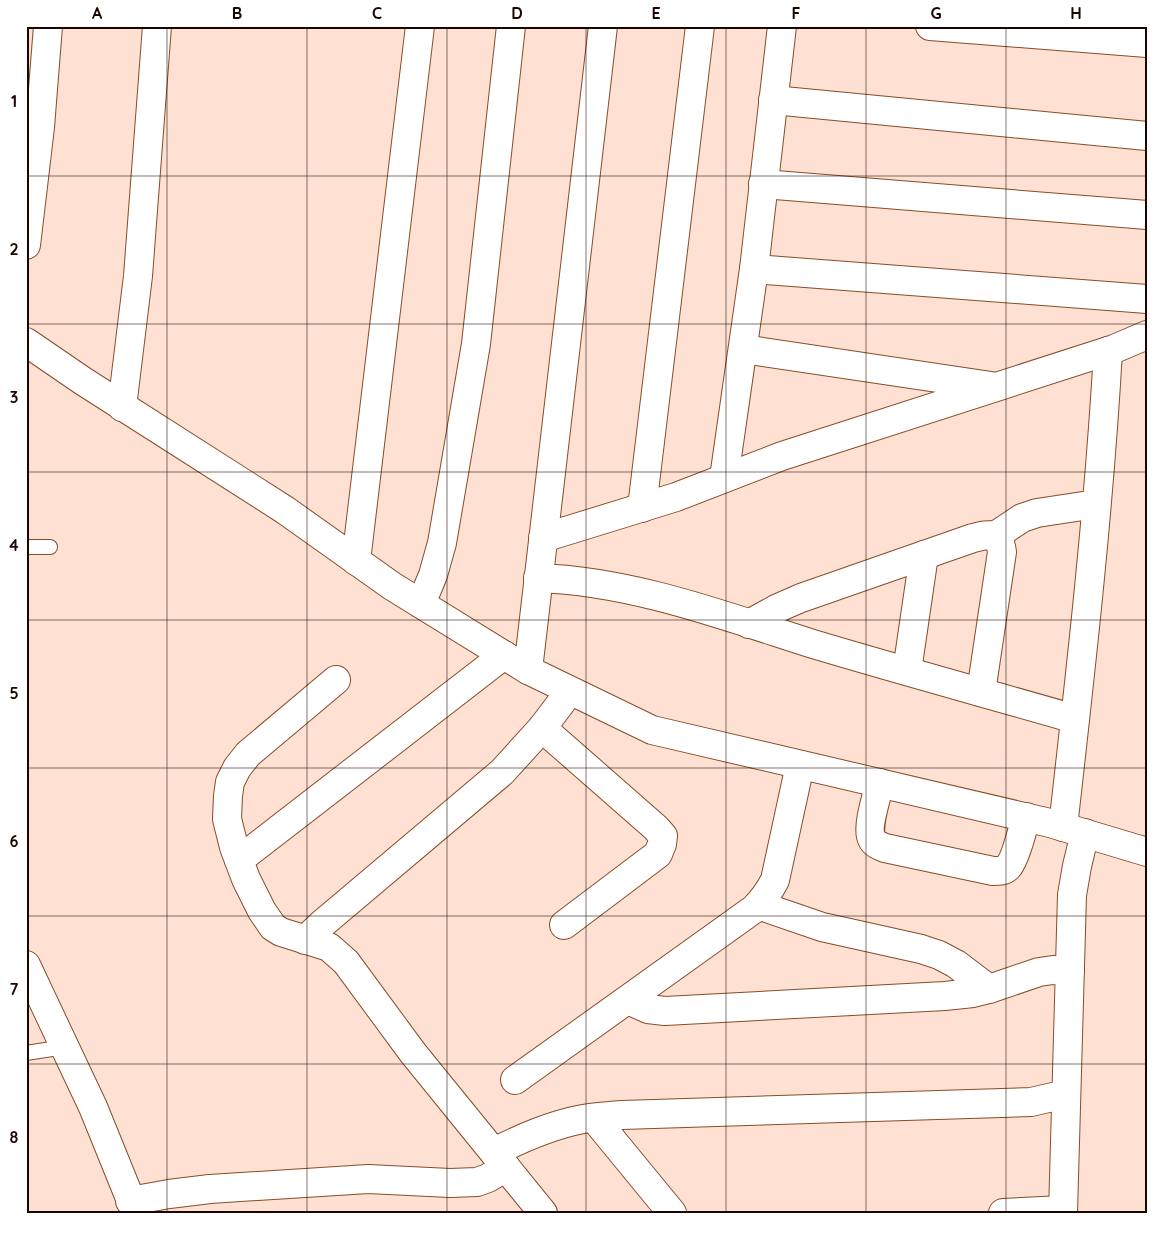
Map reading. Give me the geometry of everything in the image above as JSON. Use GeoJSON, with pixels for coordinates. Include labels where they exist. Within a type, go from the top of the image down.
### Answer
{"type":"FeatureCollection","features":[{"type":"Feature","properties":{"kind":"street"},"geometry":{"type":"LineString","coordinates":[[26,245],[40,126],[48,26]]}},
{"type":"Feature","properties":{"kind":"street"},"geometry":{"type":"LineString","coordinates":[[122,407],[138,276],[157,26]]}},
{"type":"Feature","properties":{"kind":"street"},"geometry":{"type":"LineString","coordinates":[[356,560],[420,26]]}},
{"type":"Feature","properties":{"kind":"street"},"geometry":{"type":"LineString","coordinates":[[421,604],[433,575],[442,543],[476,344],[511,26]]}},
{"type":"Feature","properties":{"kind":"street"},"geometry":{"type":"LineString","coordinates":[[528,670],[603,26]]}},
{"type":"Feature","properties":{"kind":"street"},"geometry":{"type":"LineString","coordinates":[[642,508],[700,26]]}},
{"type":"Feature","properties":{"kind":"street"},"geometry":{"type":"LineString","coordinates":[[724,478],[754,269],[782,26]]}},
{"type":"Feature","properties":{"kind":"street"},"geometry":{"type":"LineString","coordinates":[[930,26],[1147,43]]}},
{"type":"Feature","properties":{"kind":"street"},"geometry":{"type":"LineString","coordinates":[[773,100],[1147,136]]}},
{"type":"Feature","properties":{"kind":"street"},"geometry":{"type":"LineString","coordinates":[[764,184],[1147,215]]}},
{"type":"Feature","properties":{"kind":"street"},"geometry":{"type":"LineString","coordinates":[[754,269],[1147,299]]}},
{"type":"Feature","properties":{"kind":"street"},"geometry":{"type":"LineString","coordinates":[[543,538],[676,497],[782,456],[1108,351],[1147,335]]}},
{"type":"Feature","properties":{"kind":"street"},"geometry":{"type":"LineString","coordinates":[[26,342],[122,407],[285,510],[392,586],[421,604],[528,670],[652,730],[1026,817],[1147,852]]}},
{"type":"Feature","properties":{"kind":"street"},"geometry":{"type":"LineString","coordinates":[[743,349],[997,387]]}},
{"type":"Feature","properties":{"kind":"street"},"geometry":{"type":"LineString","coordinates":[[1003,1213],[1063,1211],[1072,895],[1077,866],[1074,830],[1075,720],[1086,621],[1104,419],[1108,351]]}},
{"type":"Feature","properties":{"kind":"street"},"geometry":{"type":"LineString","coordinates":[[750,624],[778,608],[801,598],[973,538],[987,535],[995,536],[1022,518],[1037,513],[1096,504]]}},
{"type":"Feature","properties":{"kind":"street"},"geometry":{"type":"LineString","coordinates":[[981,692],[1002,552],[1000,542],[995,536]]}},
{"type":"Feature","properties":{"kind":"street"},"geometry":{"type":"LineString","coordinates":[[907,671],[924,555]]}},
{"type":"Feature","properties":{"kind":"street"},"geometry":{"type":"LineString","coordinates":[[538,578],[564,578],[630,589],[1075,720]]}},
{"type":"Feature","properties":{"kind":"street"},"geometry":{"type":"LineString","coordinates":[[239,860],[504,655]]}},
{"type":"Feature","properties":{"kind":"street"},"geometry":{"type":"LineString","coordinates":[[336,680],[248,754],[236,768],[230,782],[227,820],[234,847],[246,879],[262,911],[273,927],[281,932],[329,947],[346,962],[413,1053],[543,1213]]}},
{"type":"Feature","properties":{"kind":"street"},"geometry":{"type":"LineString","coordinates":[[305,940],[502,772],[542,728],[570,691]]}},
{"type":"Feature","properties":{"kind":"street"},"geometry":{"type":"LineString","coordinates":[[542,728],[663,836],[658,854],[564,925]]}},
{"type":"Feature","properties":{"kind":"street"},"geometry":{"type":"LineString","coordinates":[[515,1080],[758,905],[768,893],[775,880],[800,765]]}},
{"type":"Feature","properties":{"kind":"street"},"geometry":{"type":"LineString","coordinates":[[880,783],[869,829],[872,839],[877,845],[885,848],[993,871],[1002,871],[1010,866],[1026,817]]}},
{"type":"Feature","properties":{"kind":"street"},"geometry":{"type":"LineString","coordinates":[[758,905],[822,927],[921,949],[939,955],[956,964],[989,989]]}},
{"type":"Feature","properties":{"kind":"street"},"geometry":{"type":"LineString","coordinates":[[26,965],[92,1107],[133,1207],[169,1194],[210,1189],[368,1179],[450,1183],[477,1182],[488,1178],[500,1159],[521,1139],[552,1127],[583,1119],[622,1115],[1031,1102],[1066,1094]]}},
{"type":"Feature","properties":{"kind":"street"},"geometry":{"type":"LineString","coordinates":[[628,1000],[648,1008],[673,1011],[945,996],[989,989],[1039,972],[1053,970],[1070,971]]}},
{"type":"Feature","properties":{"kind":"street"},"geometry":{"type":"LineString","coordinates":[[594,1118],[672,1213]]}},
{"type":"Feature","properties":{"kind":"lane"},"geometry":{"type":"LineString","coordinates":[[26,547],[50,547]]}},
{"type":"Feature","properties":{"kind":"lane"},"geometry":{"type":"LineString","coordinates":[[26,1053],[65,1047]]}}]}
